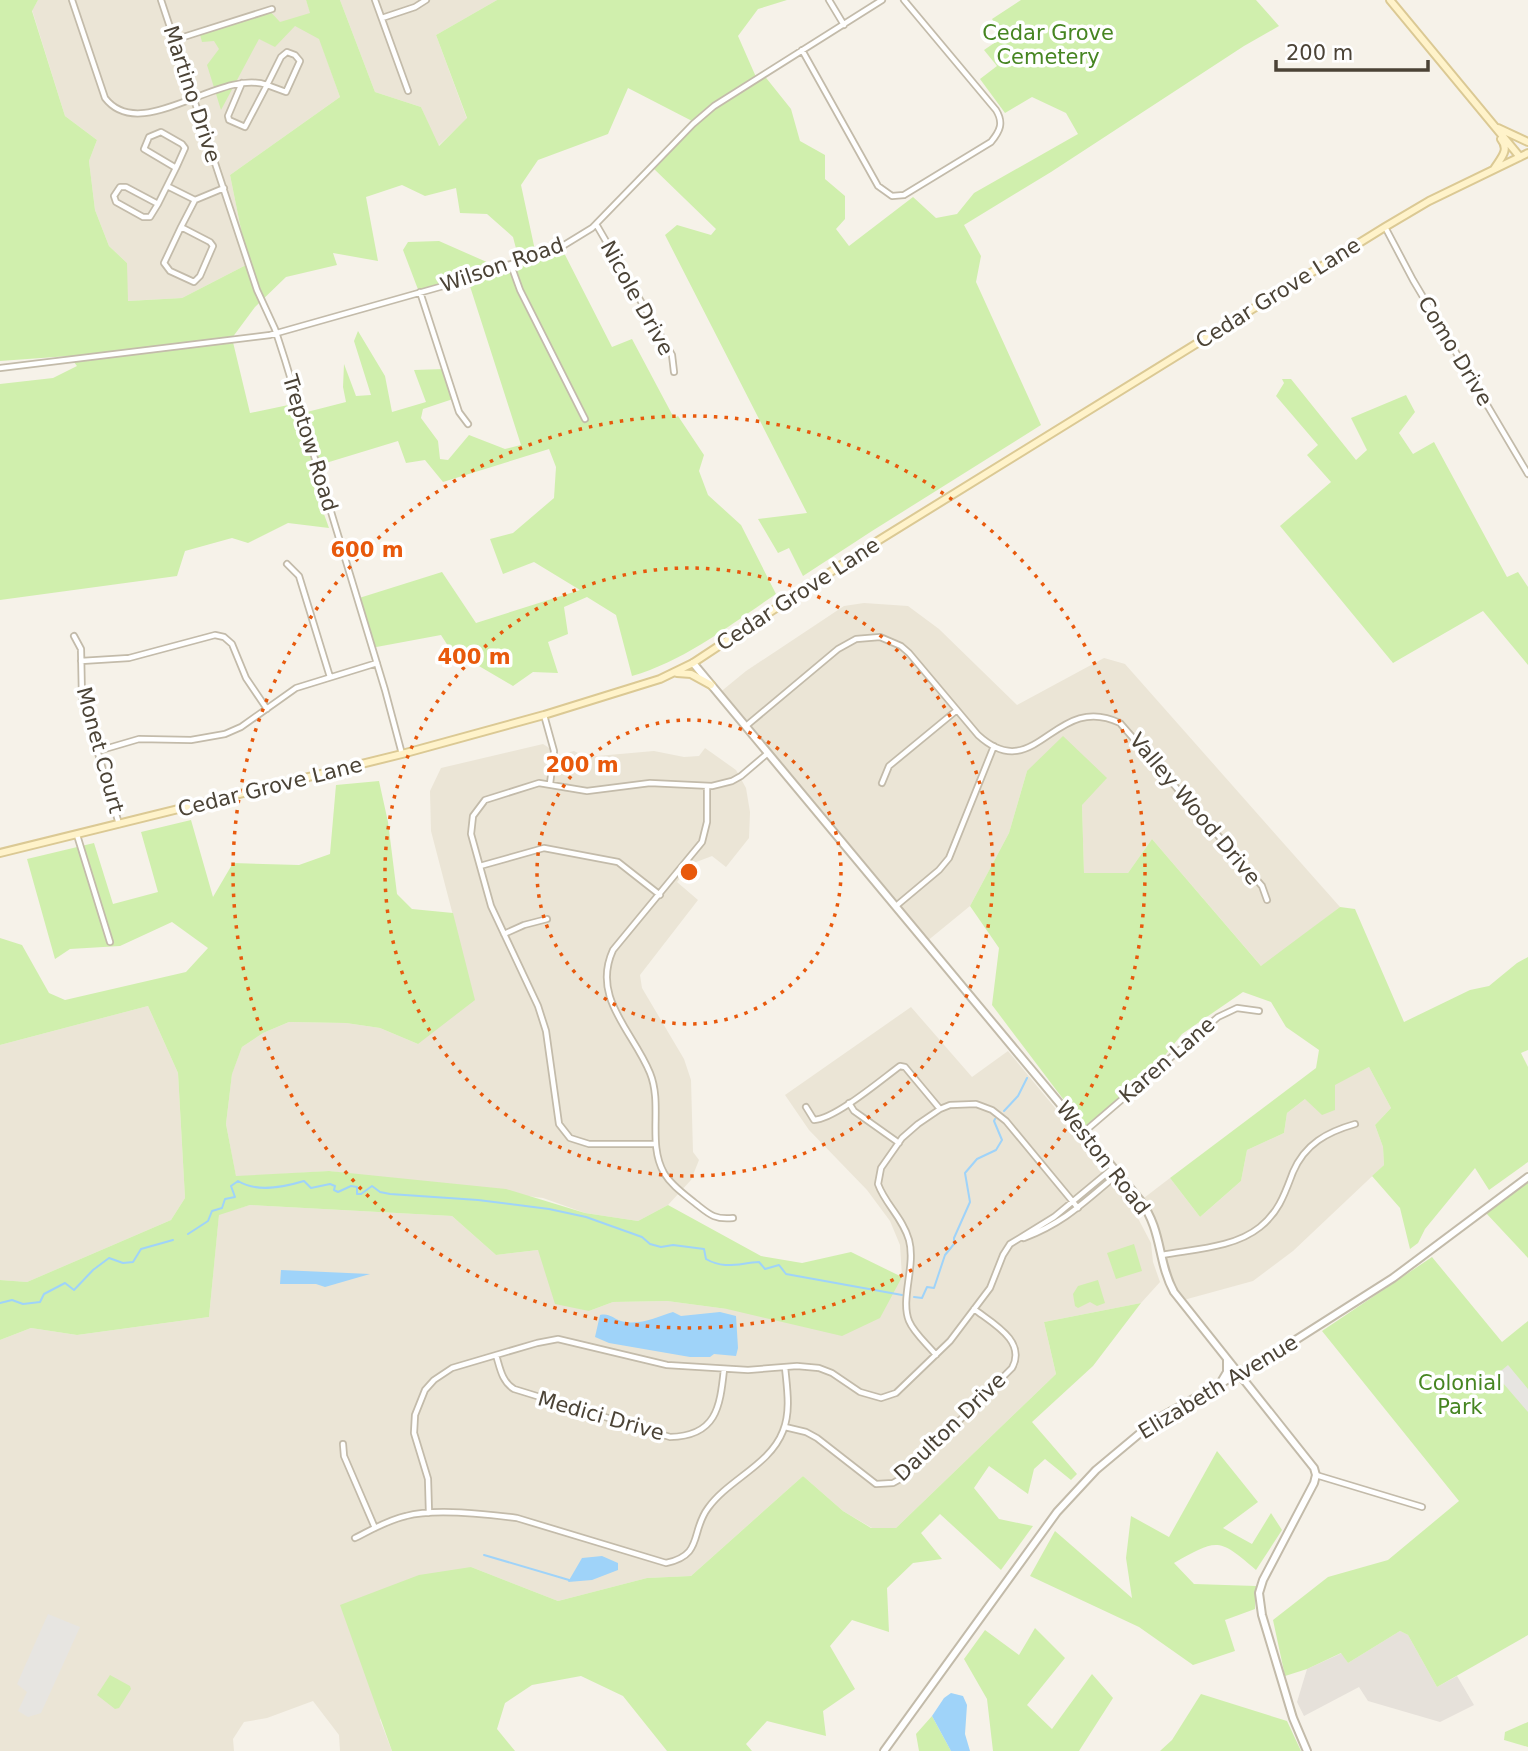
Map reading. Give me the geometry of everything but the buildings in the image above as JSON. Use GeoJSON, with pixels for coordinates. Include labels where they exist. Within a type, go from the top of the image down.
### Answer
{"type":"FeatureCollection","features":[{"type":"Feature","properties":{"kind":"main road"},"geometry":{"type":"LineString","coordinates":[[1390,0],[1520,157]]}},
{"type":"Feature","properties":{"kind":"main road"},"geometry":{"type":"LineString","coordinates":[[1486,115],[1486,121],[1506,145],[1494,169]]}},
{"type":"Feature","properties":{"kind":"main road"},"geometry":{"type":"LineString","coordinates":[[1495,127],[1528,142]]}},
{"type":"Feature","properties":{"kind":"main road","name":"Cedar Grove Lane"},"geometry":{"type":"LineString","coordinates":[[0,853],[402,754],[544,715],[671,674],[693,663],[876,542],[1385,227],[1429,201],[1528,153]]}},
{"type":"Feature","properties":{"kind":"main road"},"geometry":{"type":"LineString","coordinates":[[671,674],[691,674],[710,685]]}},
{"type":"Feature","properties":{"kind":"street"},"geometry":{"type":"LineString","coordinates":[[72,0],[105,98],[121,112],[135,115],[242,83],[251,81],[267,85],[286,92],[299,58],[284,53],[267,85],[247,126],[243,127],[229,120],[228,116],[242,83]]}},
{"type":"Feature","properties":{"kind":"street","name":"Martino Drive"},"geometry":{"type":"LineString","coordinates":[[161,0],[257,290],[276,333]]}},
{"type":"Feature","properties":{"kind":"street"},"geometry":{"type":"LineString","coordinates":[[375,0],[408,91]]}},
{"type":"Feature","properties":{"kind":"street"},"geometry":{"type":"LineString","coordinates":[[382,18],[415,7],[426,0]]}},
{"type":"Feature","properties":{"kind":"street"},"geometry":{"type":"LineString","coordinates":[[829,0],[844,25]]}},
{"type":"Feature","properties":{"kind":"street","name":"Wilson Road"},"geometry":{"type":"LineString","coordinates":[[0,368],[223,342],[276,333],[421,292],[561,247],[586,234],[693,124],[715,106],[882,0]]}},
{"type":"Feature","properties":{"kind":"street"},"geometry":{"type":"LineString","coordinates":[[802,50],[878,186],[892,196],[904,195],[991,142],[998,133],[1001,121],[996,110],[904,0]]}},
{"type":"Feature","properties":{"kind":"street"},"geometry":{"type":"LineString","coordinates":[[174,40],[272,9]]}},
{"type":"Feature","properties":{"kind":"street"},"geometry":{"type":"LineString","coordinates":[[158,204],[126,187],[120,187],[114,196],[116,202],[142,217],[150,217],[158,204],[176,168],[185,148],[161,132],[152,135],[144,149],[176,168]]}},
{"type":"Feature","properties":{"kind":"street"},"geometry":{"type":"LineString","coordinates":[[167,186],[195,200]]}},
{"type":"Feature","properties":{"kind":"street"},"geometry":{"type":"LineString","coordinates":[[181,227],[213,246],[200,276],[194,282],[170,271],[164,263],[181,227],[195,200],[223,188]]}},
{"type":"Feature","properties":{"kind":"street","name":"Nicole Drive"},"geometry":{"type":"LineString","coordinates":[[596,224],[672,355],[674,372]]}},
{"type":"Feature","properties":{"kind":"street","name":"Como Drive"},"geometry":{"type":"LineString","coordinates":[[1385,227],[1413,280],[1528,474]]}},
{"type":"Feature","properties":{"kind":"street"},"geometry":{"type":"LineString","coordinates":[[511,264],[520,290],[585,419]]}},
{"type":"Feature","properties":{"kind":"street"},"geometry":{"type":"LineString","coordinates":[[421,292],[459,412],[468,424]]}},
{"type":"Feature","properties":{"kind":"street","name":"Treptow Road"},"geometry":{"type":"LineString","coordinates":[[276,333],[377,663],[402,754]]}},
{"type":"Feature","properties":{"kind":"street"},"geometry":{"type":"LineString","coordinates":[[287,564],[299,576],[330,677]]}},
{"type":"Feature","properties":{"kind":"street"},"geometry":{"type":"LineString","coordinates":[[81,661],[129,657],[215,635],[224,637],[232,644],[246,678],[267,709]]}},
{"type":"Feature","properties":{"kind":"street","name":"Monet Court"},"geometry":{"type":"LineString","coordinates":[[74,636],[81,649],[81,692],[119,824]]}},
{"type":"Feature","properties":{"kind":"street"},"geometry":{"type":"LineString","coordinates":[[746,726],[838,649],[856,639],[880,637],[901,646],[978,735],[994,746],[949,858],[939,870],[896,906]]}},
{"type":"Feature","properties":{"kind":"street"},"geometry":{"type":"LineString","coordinates":[[98,751],[139,739],[191,740],[216,737],[242,727],[296,688],[377,663]]}},
{"type":"Feature","properties":{"kind":"street","name":"Weston Road"},"geometry":{"type":"LineString","coordinates":[[693,663],[1084,1132],[1149,1214],[1157,1231],[1167,1278],[1174,1292],[1302,1450],[1316,1475]]}},
{"type":"Feature","properties":{"kind":"street"},"geometry":{"type":"LineString","coordinates":[[882,783],[889,766],[957,710]]}},
{"type":"Feature","properties":{"kind":"street","name":"Valley Wood Drive"},"geometry":{"type":"LineString","coordinates":[[994,746],[1004,751],[1029,748],[1075,718],[1086,715],[1097,714],[1120,723],[1262,886],[1267,900]]}},
{"type":"Feature","properties":{"kind":"street"},"geometry":{"type":"LineString","coordinates":[[544,715],[554,751],[550,784]]}},
{"type":"Feature","properties":{"kind":"street"},"geometry":{"type":"LineString","coordinates":[[656,1144],[589,1144],[570,1138],[559,1124],[546,1031],[538,1006],[491,906],[471,834],[473,816],[485,800],[531,784],[550,784],[587,791],[650,783],[707,786],[732,781],[768,753]]}},
{"type":"Feature","properties":{"kind":"street"},"geometry":{"type":"LineString","coordinates":[[707,786],[707,822],[702,842],[613,950],[607,964],[608,995],[650,1072],[657,1100],[656,1144],[662,1170],[674,1185],[719,1219],[733,1218]]}},
{"type":"Feature","properties":{"kind":"street"},"geometry":{"type":"LineString","coordinates":[[77,835],[110,942]]}},
{"type":"Feature","properties":{"kind":"street"},"geometry":{"type":"LineString","coordinates":[[480,866],[544,848],[618,862],[660,895]]}},
{"type":"Feature","properties":{"kind":"street"},"geometry":{"type":"LineString","coordinates":[[504,934],[547,919]]}},
{"type":"Feature","properties":{"kind":"street","name":"Karen Lane"},"geometry":{"type":"LineString","coordinates":[[1084,1132],[1217,1017],[1237,1008],[1259,1011]]}},
{"type":"Feature","properties":{"kind":"street"},"geometry":{"type":"LineString","coordinates":[[806,1107],[814,1120],[821,1120],[900,1066],[905,1067],[940,1109]]}},
{"type":"Feature","properties":{"kind":"street"},"geometry":{"type":"LineString","coordinates":[[849,1103],[854,1111],[899,1143]]}},
{"type":"Feature","properties":{"kind":"street"},"geometry":{"type":"LineString","coordinates":[[936,1354],[909,1322],[907,1304],[912,1261],[909,1241],[905,1226],[878,1184],[881,1168],[899,1143],[918,1124],[940,1109],[958,1103],[976,1104],[999,1114],[1078,1208]]}},
{"type":"Feature","properties":{"kind":"street"},"geometry":{"type":"LineString","coordinates":[[1162,1255],[1234,1241],[1260,1227],[1280,1204],[1293,1172],[1309,1147],[1329,1132],[1355,1124]]}},
{"type":"Feature","properties":{"kind":"street"},"geometry":{"type":"LineString","coordinates":[[429,1513],[428,1479],[414,1433],[415,1415],[433,1380],[452,1368],[558,1339],[648,1362],[724,1369],[819,1368],[832,1373],[860,1392],[881,1398],[896,1393],[936,1354],[974,1309],[990,1288],[1010,1244],[1054,1217],[1113,1168]]}},
{"type":"Feature","properties":{"kind":"street"},"geometry":{"type":"LineString","coordinates":[[1010,1244],[1058,1224],[1118,1174]]}},
{"type":"Feature","properties":{"kind":"street","name":"Elizabeth Avenue"},"geometry":{"type":"LineString","coordinates":[[884,1751],[1052,1518],[1076,1490],[1157,1419],[1239,1374],[1393,1278],[1528,1177]]}},
{"type":"Feature","properties":{"kind":"street","name":"Daulton Drive"},"geometry":{"type":"LineString","coordinates":[[785,1427],[817,1438],[876,1484],[893,1483],[902,1478],[1012,1368],[1016,1360],[1011,1339],[974,1309]]}},
{"type":"Feature","properties":{"kind":"street","name":"Medici Drive"},"geometry":{"type":"LineString","coordinates":[[496,1355],[503,1378],[514,1389],[670,1437],[685,1437],[701,1430],[712,1420],[722,1397],[724,1369]]}},
{"type":"Feature","properties":{"kind":"street"},"geometry":{"type":"LineString","coordinates":[[1219,1384],[1227,1372],[1227,1358]]}},
{"type":"Feature","properties":{"kind":"street"},"geometry":{"type":"LineString","coordinates":[[355,1538],[401,1517],[429,1513],[517,1518],[666,1563],[681,1560],[692,1550],[707,1509],[776,1445],[785,1427],[788,1406],[785,1367]]}},
{"type":"Feature","properties":{"kind":"street"},"geometry":{"type":"LineString","coordinates":[[343,1444],[344,1456],[375,1528]]}},
{"type":"Feature","properties":{"kind":"street"},"geometry":{"type":"LineString","coordinates":[[1307,1751],[1293,1718],[1262,1615],[1259,1593],[1263,1580],[1305,1502],[1316,1475],[1422,1507]]}},
{"type":"Feature","properties":{"kind":"shaded area"},"geometry":{"type":"Polygon","coordinates":[[[38,0],[306,0],[340,97],[230,175],[248,264],[182,298],[127,301],[127,263],[109,246],[95,210],[89,161],[97,140],[65,116],[32,10],[38,0]]]}},
{"type":"Feature","properties":{"kind":"shaded area"},"geometry":{"type":"Polygon","coordinates":[[[340,0],[497,0],[436,35],[467,119],[438,146],[421,107],[375,92],[340,0]]]}},
{"type":"Feature","properties":{"kind":"shaded area"},"geometry":{"type":"Polygon","coordinates":[[[864,603],[908,606],[939,629],[1017,705],[1104,658],[1125,664],[1340,907],[1262,967],[1152,839],[1128,873],[1084,873],[1082,805],[1027,771],[1009,833],[970,906],[926,942],[718,694],[746,671],[844,606],[864,603]]]}},
{"type":"Feature","properties":{"kind":"shaded area"},"geometry":{"type":"Polygon","coordinates":[[[543,744],[560,755],[574,751],[586,757],[654,751],[684,757],[699,756],[705,748],[736,770],[746,788],[750,812],[749,838],[726,867],[712,856],[691,864],[677,882],[698,900],[640,975],[642,988],[684,1059],[691,1080],[693,1152],[699,1160],[691,1180],[668,1205],[638,1221],[585,1213],[543,1198],[329,1171],[236,1177],[226,1124],[232,1073],[242,1047],[263,1033],[289,1022],[346,1023],[380,1028],[418,1044],[455,923],[431,831],[430,791],[441,768],[543,744]]]}},
{"type":"Feature","properties":{"kind":"shaded area"},"geometry":{"type":"Polygon","coordinates":[[[148,1006],[178,1073],[185,1198],[171,1220],[27,1282],[0,1280],[0,1045],[148,1006]]]}},
{"type":"Feature","properties":{"kind":"shaded area"},"geometry":{"type":"Polygon","coordinates":[[[911,1007],[972,1077],[1008,1051],[1123,1190],[1151,1243],[1153,1262],[1160,1282],[1141,1303],[1044,1322],[1056,1374],[896,1528],[872,1528],[843,1511],[803,1476],[691,1576],[647,1578],[558,1601],[471,1567],[380,1720],[392,1751],[340,1751],[339,1735],[313,1701],[267,1718],[244,1722],[233,1739],[234,1751],[0,1751],[0,1340],[31,1328],[77,1335],[209,1317],[219,1214],[250,1205],[452,1216],[496,1255],[538,1250],[589,1311],[613,1302],[667,1301],[727,1309],[902,1277],[900,1245],[890,1221],[867,1190],[809,1130],[785,1095],[911,1007]]]}},
{"type":"Feature","properties":{"kind":"shaded area"},"geometry":{"type":"Polygon","coordinates":[[[1369,1067],[1391,1108],[1375,1125],[1383,1147],[1384,1165],[1293,1251],[1253,1281],[1180,1301],[1174,1292],[1160,1245],[1140,1201],[1170,1178],[1200,1217],[1241,1181],[1247,1150],[1284,1133],[1287,1113],[1305,1099],[1369,1067]]]}},
{"type":"Feature","properties":{"kind":"shaded area"},"geometry":{"type":"Polygon","coordinates":[[[1508,1365],[1528,1389],[1528,1412],[1496,1375],[1508,1365]]]}},
{"type":"Feature","properties":{"kind":"shaded area"},"geometry":{"type":"Polygon","coordinates":[[[48,1614],[80,1627],[41,1713],[28,1717],[18,1711],[27,1692],[17,1684],[48,1614]]]}},
{"type":"Feature","properties":{"kind":"shaded area"},"geometry":{"type":"Polygon","coordinates":[[[1400,1631],[1408,1635],[1437,1687],[1457,1676],[1474,1705],[1440,1722],[1368,1701],[1359,1687],[1304,1716],[1297,1702],[1307,1669],[1342,1653],[1348,1663],[1400,1631]]]}},
{"type":"Feature","properties":{"kind":"green space","name":"Cedar Grove Cemetery"},"geometry":{"type":"Polygon","coordinates":[[[0,0],[38,0],[32,11],[65,116],[97,140],[89,161],[95,210],[109,246],[127,263],[128,301],[182,298],[248,264],[230,175],[340,97],[319,39],[295,26],[275,47],[259,39],[221,110],[207,65],[219,49],[214,41],[202,42],[199,31],[267,8],[280,22],[310,13],[306,0],[340,0],[375,92],[421,107],[439,146],[467,118],[436,35],[497,0],[787,0],[758,9],[738,36],[756,77],[763,74],[791,109],[800,141],[825,155],[825,179],[845,196],[845,219],[836,229],[849,246],[913,197],[936,218],[957,214],[974,193],[1078,134],[1066,113],[1032,97],[1005,113],[980,79],[997,66],[984,50],[1003,37],[992,19],[1021,0],[1256,0],[1279,26],[964,225],[981,256],[976,282],[1041,425],[803,576],[789,548],[778,553],[758,519],[807,513],[665,235],[677,225],[711,235],[716,229],[652,167],[694,122],[628,88],[608,134],[538,160],[521,185],[536,255],[561,247],[612,347],[632,339],[674,418],[678,416],[704,455],[699,471],[708,495],[741,525],[776,594],[689,651],[632,676],[616,615],[587,597],[564,607],[568,634],[548,642],[558,673],[533,672],[513,686],[450,649],[441,635],[371,648],[356,599],[442,572],[476,623],[580,590],[534,562],[503,574],[490,539],[513,533],[554,498],[556,467],[549,449],[443,482],[425,460],[406,463],[398,441],[316,466],[319,475],[311,478],[329,528],[288,523],[248,543],[232,538],[185,551],[177,576],[0,600],[0,384],[53,378],[77,366],[69,356],[0,361],[0,0]],[[402,185],[366,197],[378,261],[333,253],[337,265],[286,277],[255,307],[232,338],[250,413],[298,403],[302,411],[307,412],[346,402],[343,387],[344,364],[356,396],[371,395],[354,341],[358,331],[385,376],[392,412],[426,402],[414,370],[444,369],[453,399],[423,409],[421,418],[438,441],[440,459],[448,460],[469,435],[505,449],[521,445],[467,277],[419,292],[403,250],[408,242],[439,241],[498,267],[519,260],[513,237],[487,214],[460,213],[456,188],[425,196],[402,185]]]}},
{"type":"Feature","properties":{"kind":"green space"},"geometry":{"type":"Polygon","coordinates":[[[1282,379],[1291,379],[1356,460],[1367,450],[1351,418],[1406,395],[1415,412],[1399,433],[1413,454],[1434,442],[1507,577],[1518,572],[1528,587],[1528,665],[1483,611],[1393,663],[1280,526],[1331,482],[1307,455],[1318,445],[1276,396],[1284,383],[1282,379]]]}},
{"type":"Feature","properties":{"kind":"green space"},"geometry":{"type":"Polygon","coordinates":[[[1063,736],[1107,778],[1082,805],[1084,873],[1128,873],[1152,839],[1261,966],[1340,907],[1355,909],[1404,1022],[1470,990],[1489,986],[1528,957],[1528,1050],[1521,1053],[1528,1067],[1528,1162],[1489,1190],[1475,1168],[1425,1229],[1418,1243],[1410,1249],[1400,1208],[1372,1176],[1384,1165],[1383,1147],[1375,1125],[1391,1108],[1369,1067],[1335,1085],[1335,1110],[1322,1115],[1305,1099],[1287,1113],[1284,1133],[1247,1150],[1241,1181],[1200,1217],[1170,1178],[1316,1068],[1319,1050],[1286,1027],[1271,1002],[1243,992],[1182,1034],[1158,1064],[1085,1128],[992,1005],[999,948],[970,906],[1009,833],[1027,771],[1063,736]]]}},
{"type":"Feature","properties":{"kind":"green space"},"geometry":{"type":"Polygon","coordinates":[[[379,781],[388,822],[397,894],[412,909],[453,913],[475,1000],[418,1044],[380,1028],[346,1023],[289,1022],[263,1033],[242,1047],[232,1074],[226,1124],[236,1176],[329,1171],[506,1189],[585,1213],[638,1221],[668,1205],[761,1256],[802,1263],[851,1252],[902,1277],[880,1318],[842,1336],[727,1309],[667,1301],[613,1302],[589,1311],[555,1304],[538,1250],[496,1255],[452,1216],[250,1205],[219,1215],[209,1317],[77,1335],[31,1328],[0,1340],[0,1280],[27,1282],[171,1220],[185,1198],[178,1073],[148,1006],[0,1045],[0,938],[22,945],[49,993],[65,1000],[186,972],[208,948],[172,922],[120,946],[70,949],[55,959],[27,859],[94,843],[113,904],[158,892],[141,832],[191,820],[213,897],[233,863],[299,865],[330,854],[336,785],[379,781]]]}},
{"type":"Feature","properties":{"kind":"green space"},"geometry":{"type":"Polygon","coordinates":[[[1528,1181],[1528,1258],[1486,1213],[1528,1181]]]}},
{"type":"Feature","properties":{"kind":"green space"},"geometry":{"type":"Polygon","coordinates":[[[1134,1244],[1142,1271],[1116,1279],[1107,1253],[1134,1244]]]}},
{"type":"Feature","properties":{"kind":"green space","name":"Colonial Park"},"geometry":{"type":"Polygon","coordinates":[[[1432,1257],[1502,1342],[1528,1321],[1528,1635],[1437,1687],[1408,1635],[1400,1631],[1348,1663],[1341,1653],[1285,1676],[1273,1620],[1328,1577],[1388,1560],[1459,1501],[1322,1331],[1432,1257]]]}},
{"type":"Feature","properties":{"kind":"green space"},"geometry":{"type":"Polygon","coordinates":[[[1098,1280],[1105,1303],[1097,1306],[1090,1302],[1078,1308],[1075,1306],[1073,1294],[1078,1286],[1098,1280]]]}},
{"type":"Feature","properties":{"kind":"green space"},"geometry":{"type":"Polygon","coordinates":[[[1141,1303],[1093,1366],[1032,1422],[1077,1474],[1071,1480],[1045,1459],[1034,1469],[1028,1494],[989,1466],[974,1488],[999,1519],[1033,1526],[1001,1570],[940,1514],[921,1533],[942,1559],[913,1563],[887,1588],[889,1632],[852,1620],[830,1646],[855,1689],[823,1711],[826,1736],[767,1721],[746,1744],[752,1751],[667,1751],[623,1696],[581,1676],[532,1685],[505,1703],[497,1729],[515,1751],[392,1751],[340,1605],[419,1575],[471,1567],[558,1601],[647,1578],[691,1576],[803,1476],[843,1511],[871,1528],[896,1528],[1056,1374],[1044,1322],[1141,1303]]]}},
{"type":"Feature","properties":{"kind":"green space"},"geometry":{"type":"Polygon","coordinates":[[[1217,1451],[1258,1502],[1223,1528],[1252,1544],[1271,1513],[1282,1530],[1256,1570],[1233,1552],[1217,1545],[1200,1549],[1174,1563],[1194,1584],[1256,1586],[1255,1609],[1225,1620],[1235,1651],[1193,1665],[1139,1627],[1030,1576],[1055,1531],[1132,1598],[1126,1558],[1131,1516],[1169,1537],[1217,1451]]]}},
{"type":"Feature","properties":{"kind":"green space"},"geometry":{"type":"Polygon","coordinates":[[[1035,1628],[1065,1658],[1027,1705],[1052,1729],[1092,1674],[1113,1698],[1079,1751],[993,1751],[987,1699],[964,1659],[985,1630],[1019,1655],[1035,1628]]]}},
{"type":"Feature","properties":{"kind":"green space"},"geometry":{"type":"Polygon","coordinates":[[[110,1675],[131,1689],[119,1708],[115,1709],[97,1695],[110,1675]]]}},
{"type":"Feature","properties":{"kind":"green space"},"geometry":{"type":"Polygon","coordinates":[[[1201,1694],[1287,1721],[1301,1751],[1160,1751],[1172,1740],[1201,1694]]]}},
{"type":"Feature","properties":{"kind":"green space"},"geometry":{"type":"Polygon","coordinates":[[[932,1716],[951,1751],[919,1751],[916,1734],[932,1716]]]}},
{"type":"Feature","properties":{"kind":"green space"},"geometry":{"type":"Polygon","coordinates":[[[1528,1722],[1528,1747],[1504,1740],[1505,1732],[1528,1722]]]}},
{"type":"Feature","properties":{"kind":"water"},"geometry":{"type":"Polygon","coordinates":[[[281,1270],[370,1274],[325,1287],[316,1284],[280,1284],[281,1270]]]}},
{"type":"Feature","properties":{"kind":"water"},"geometry":{"type":"Polygon","coordinates":[[[673,1312],[681,1316],[720,1312],[736,1316],[736,1356],[714,1354],[710,1357],[690,1357],[609,1343],[595,1337],[600,1315],[634,1322],[673,1312]]]}},
{"type":"Feature","properties":{"kind":"water"},"geometry":{"type":"Polygon","coordinates":[[[602,1556],[618,1563],[618,1570],[592,1580],[568,1582],[582,1558],[602,1556]]]}},
{"type":"Feature","properties":{"kind":"water"},"geometry":{"type":"Polygon","coordinates":[[[951,1693],[963,1696],[967,1705],[965,1734],[970,1751],[951,1751],[932,1716],[944,1698],[951,1693]]]}},
{"type":"Feature","properties":{"kind":"waterway"},"geometry":{"type":"LineString","coordinates":[[1004,1111],[1018,1096],[1027,1078]]}},
{"type":"Feature","properties":{"kind":"waterway"},"geometry":{"type":"LineString","coordinates":[[914,1297],[922,1298],[927,1287],[934,1288],[945,1255],[954,1244],[954,1238],[970,1202],[965,1173],[977,1159],[996,1150],[1002,1140],[995,1119]]}},
{"type":"Feature","properties":{"kind":"waterway"},"geometry":{"type":"LineString","coordinates":[[188,1234],[208,1221],[212,1211],[222,1208],[225,1199],[235,1197],[231,1186],[238,1181],[262,1188],[304,1181],[311,1188],[330,1184],[335,1186],[334,1190],[338,1192],[351,1186],[357,1187],[357,1194],[372,1186],[380,1192],[390,1194],[478,1200],[549,1209],[586,1217],[642,1237],[650,1244],[661,1247],[673,1245],[704,1249],[706,1259],[719,1264],[759,1262],[765,1269],[779,1265],[786,1274],[902,1295]]}},
{"type":"Feature","properties":{"kind":"waterway"},"geometry":{"type":"LineString","coordinates":[[0,1303],[12,1300],[23,1304],[40,1302],[44,1294],[65,1283],[74,1290],[109,1258],[123,1263],[133,1262],[141,1249],[173,1240]]}},
{"type":"Feature","properties":{"kind":"waterway"},"geometry":{"type":"LineString","coordinates":[[484,1555],[569,1580]]}}]}
